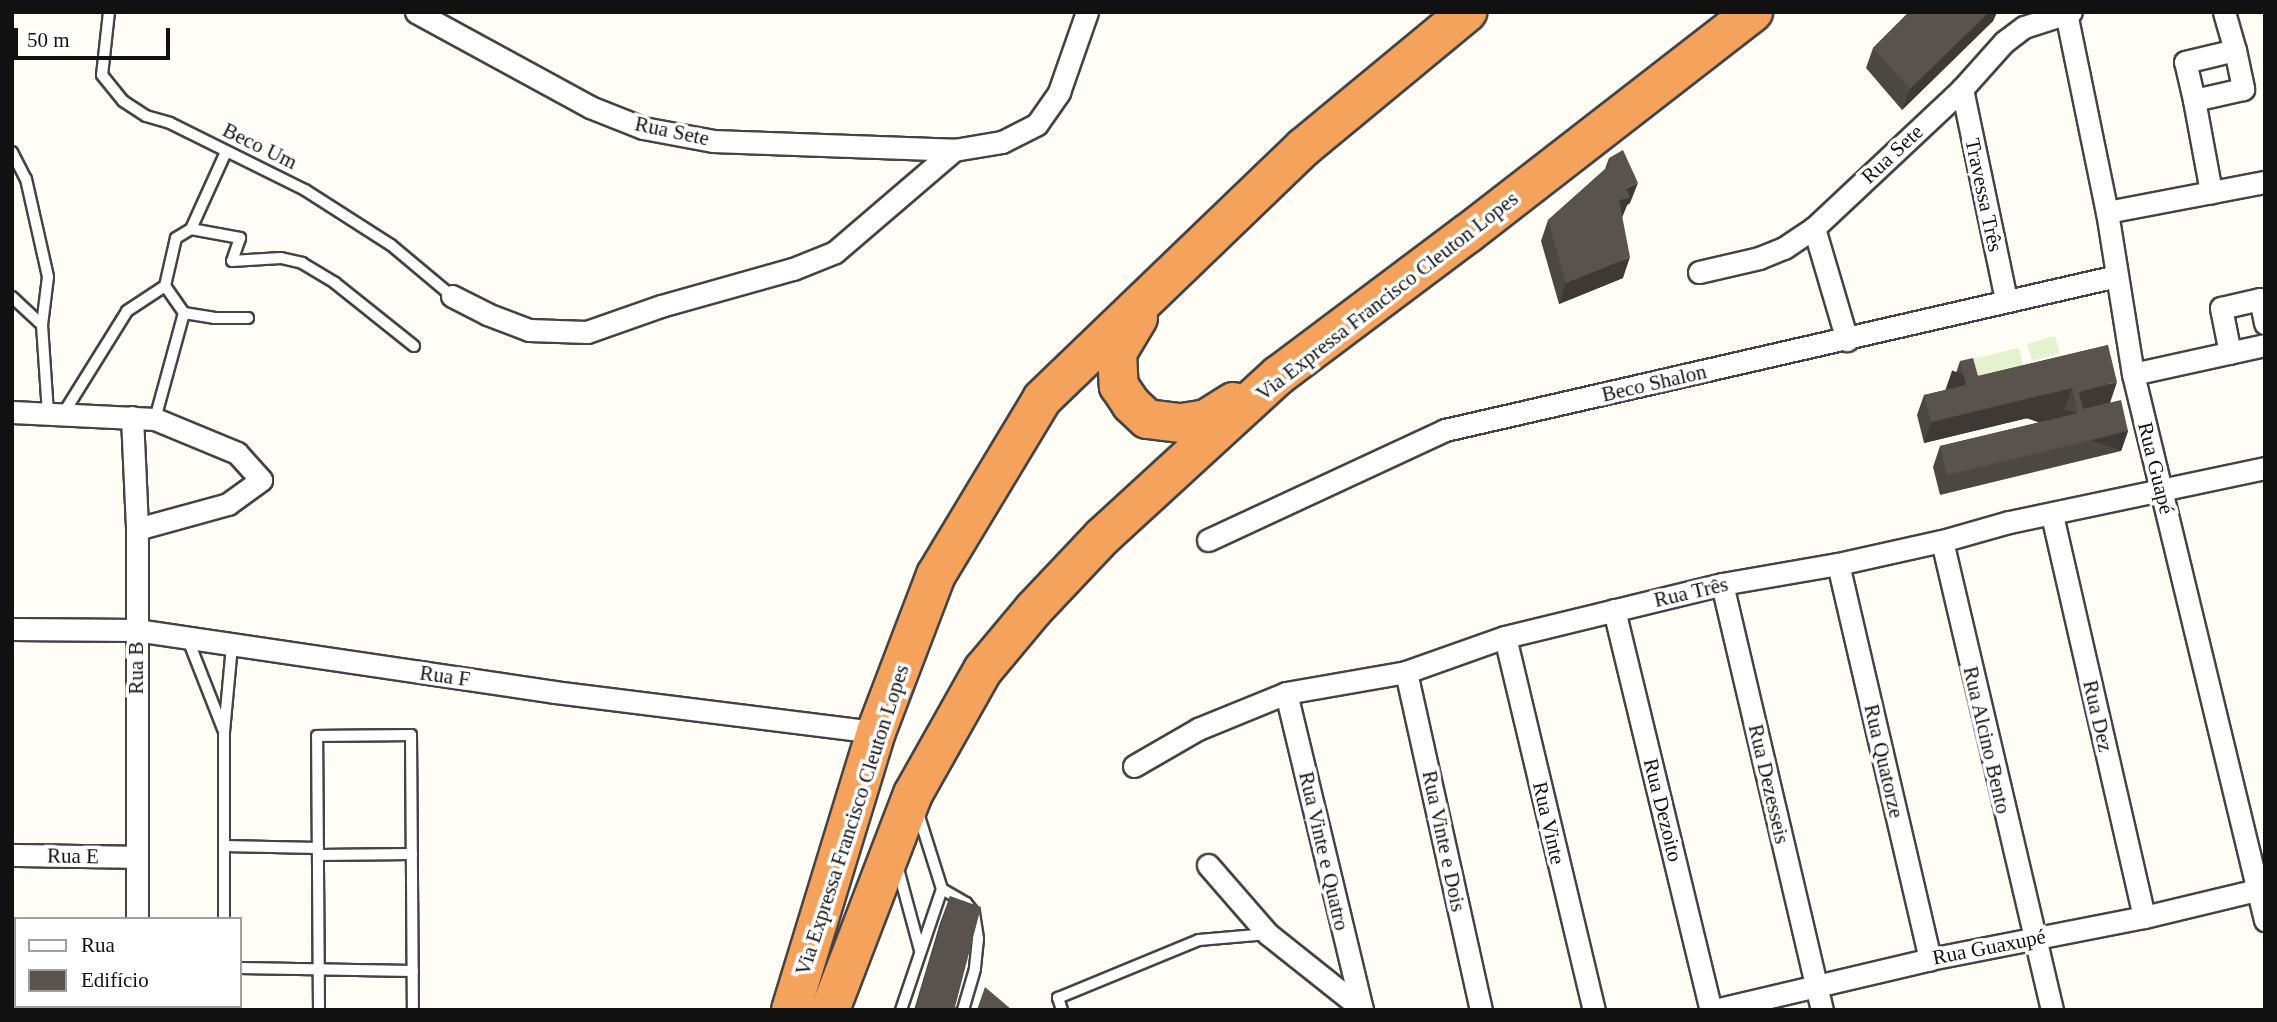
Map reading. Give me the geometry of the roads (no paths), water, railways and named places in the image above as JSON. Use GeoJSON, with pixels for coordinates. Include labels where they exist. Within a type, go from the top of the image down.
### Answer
{"type":"FeatureCollection","features":[{"type":"Feature","properties":{"kind":"highway","name":"Via Expressa Francisco Cleuton Lopes"},"geometry":{"type":"LineString","coordinates":[[790,1007],[876,733],[936,575],[1042,399],[1304,147],[1467,12]]}},
{"type":"Feature","properties":{"kind":"highway","name":"Via Expressa Francisco Cleuton Lopes"},"geometry":{"type":"LineString","coordinates":[[830,1010],[913,794],[983,670],[1034,609],[1102,537],[1279,375],[1478,226],[1753,12]]}},
{"type":"Feature","properties":{"kind":"highway"},"geometry":{"type":"LineString","coordinates":[[1153,292],[1117,353],[1119,386],[1131,404],[1147,419],[1182,423],[1206,419],[1279,375]]}},
{"type":"Feature","properties":{"kind":"street","name":"Rua Sete"},"geometry":{"type":"LineString","coordinates":[[416,12],[590,107],[643,128],[713,141],[954,150],[1002,142],[1037,124],[1059,92],[1087,12]]}},
{"type":"Feature","properties":{"kind":"street"},"geometry":{"type":"LineString","coordinates":[[2194,100],[2243,89],[2224,12]]}},
{"type":"Feature","properties":{"kind":"street","name":"Rua Sete"},"geometry":{"type":"LineString","coordinates":[[1699,272],[1759,258],[1784,248],[1814,228],[1962,89],[2004,42],[2024,27],[2068,13]]}},
{"type":"Feature","properties":{"kind":"street","name":"Rua Guapé"},"geometry":{"type":"LineString","coordinates":[[2068,13],[2107,212],[2133,374],[2261,889],[2265,920]]}},
{"type":"Feature","properties":{"kind":"street"},"geometry":{"type":"LineString","coordinates":[[2211,192],[2185,62],[2235,50]]}},
{"type":"Feature","properties":{"kind":"street","name":"Travessa Três"},"geometry":{"type":"LineString","coordinates":[[1962,89],[2006,300]]}},
{"type":"Feature","properties":{"kind":"street"},"geometry":{"type":"LineString","coordinates":[[452,296],[488,314],[530,330],[587,332],[661,306],[793,269],[835,251],[954,150]]}},
{"type":"Feature","properties":{"kind":"street"},"geometry":{"type":"LineString","coordinates":[[2107,212],[2265,182]]}},
{"type":"Feature","properties":{"kind":"street"},"geometry":{"type":"LineString","coordinates":[[1814,228],[1847,340]]}},
{"type":"Feature","properties":{"kind":"street","name":"Beco Shalon"},"geometry":{"type":"LineString","coordinates":[[1208,540],[1445,430],[2117,276]]}},
{"type":"Feature","properties":{"kind":"street"},"geometry":{"type":"LineString","coordinates":[[2230,353],[2221,308],[2262,298],[2265,323]]}},
{"type":"Feature","properties":{"kind":"street"},"geometry":{"type":"LineString","coordinates":[[2133,374],[2265,345]]}},
{"type":"Feature","properties":{"kind":"street"},"geometry":{"type":"LineString","coordinates":[[12,412],[155,419],[237,453],[261,480],[228,504],[137,529]]}},
{"type":"Feature","properties":{"kind":"street","name":"Rua B"},"geometry":{"type":"LineString","coordinates":[[132,417],[137,529],[137,917]]}},
{"type":"Feature","properties":{"kind":"street","name":"Rua Três"},"geometry":{"type":"LineString","coordinates":[[1134,766],[1198,729],[1286,693],[1406,672],[1505,637],[1722,584],[1838,564],[1942,541],[2009,522],[2265,468]]}},
{"type":"Feature","properties":{"kind":"street","name":"Rua Dez"},"geometry":{"type":"LineString","coordinates":[[2052,515],[2144,917]]}},
{"type":"Feature","properties":{"kind":"street","name":"Rua Alcino Bento"},"geometry":{"type":"LineString","coordinates":[[1942,541],[1983,727],[2052,1010]]}},
{"type":"Feature","properties":{"kind":"street","name":"Rua Quatorze"},"geometry":{"type":"LineString","coordinates":[[1838,564],[1930,959]]}},
{"type":"Feature","properties":{"kind":"street","name":"Rua Dezesseis"},"geometry":{"type":"LineString","coordinates":[[1722,584],[1822,1010]]}},
{"type":"Feature","properties":{"kind":"street","name":"Rua Dezoito"},"geometry":{"type":"LineString","coordinates":[[1614,610],[1713,1010]]}},
{"type":"Feature","properties":{"kind":"street","name":"Rua F"},"geometry":{"type":"LineString","coordinates":[[12,629],[136,630],[554,692],[876,733]]}},
{"type":"Feature","properties":{"kind":"street","name":"Rua Vinte"},"geometry":{"type":"LineString","coordinates":[[1505,637],[1594,1010]]}},
{"type":"Feature","properties":{"kind":"street","name":"Rua Vinte e Dois"},"geometry":{"type":"LineString","coordinates":[[1406,672],[1481,1010]]}},
{"type":"Feature","properties":{"kind":"street","name":"Rua Vinte e Quatro"},"geometry":{"type":"LineString","coordinates":[[1286,693],[1361,1009]]}},
{"type":"Feature","properties":{"kind":"street","name":"Rua E"},"geometry":{"type":"LineString","coordinates":[[12,855],[135,857]]}},
{"type":"Feature","properties":{"kind":"street"},"geometry":{"type":"LineString","coordinates":[[1208,865],[1268,934],[1361,1009]]}},
{"type":"Feature","properties":{"kind":"street","name":"Rua Guaxupé"},"geometry":{"type":"LineString","coordinates":[[1713,1010],[1930,959],[2144,917],[2261,889]]}},
{"type":"Feature","properties":{"kind":"lane","name":"Beco Um"},"geometry":{"type":"LineString","coordinates":[[109,12],[102,75],[123,101],[146,116],[170,122],[305,190],[391,245],[452,296]]}},
{"type":"Feature","properties":{"kind":"lane"},"geometry":{"type":"LineString","coordinates":[[12,152],[26,179],[48,276],[42,325],[55,414]]}},
{"type":"Feature","properties":{"kind":"lane"},"geometry":{"type":"LineString","coordinates":[[55,414],[127,311],[165,286],[176,238],[191,229],[226,152]]}},
{"type":"Feature","properties":{"kind":"lane"},"geometry":{"type":"LineString","coordinates":[[191,229],[240,238],[232,261],[281,258],[302,263],[335,283],[414,345]]}},
{"type":"Feature","properties":{"kind":"lane"},"geometry":{"type":"LineString","coordinates":[[165,286],[184,313],[214,318],[248,318]]}},
{"type":"Feature","properties":{"kind":"lane"},"geometry":{"type":"LineString","coordinates":[[12,297],[42,325]]}},
{"type":"Feature","properties":{"kind":"lane"},"geometry":{"type":"LineString","coordinates":[[155,419],[184,313]]}},
{"type":"Feature","properties":{"kind":"lane"},"geometry":{"type":"LineString","coordinates":[[187,638],[224,732]]}},
{"type":"Feature","properties":{"kind":"lane"},"geometry":{"type":"LineString","coordinates":[[224,917],[224,732],[232,645]]}},
{"type":"Feature","properties":{"kind":"lane"},"geometry":{"type":"LineString","coordinates":[[319,1010],[317,736],[411,735],[413,1010]]}},
{"type":"Feature","properties":{"kind":"lane"},"geometry":{"type":"LineString","coordinates":[[901,1010],[942,888],[913,794]]}},
{"type":"Feature","properties":{"kind":"lane"},"geometry":{"type":"LineString","coordinates":[[224,846],[412,853]]}},
{"type":"Feature","properties":{"kind":"lane"},"geometry":{"type":"LineString","coordinates":[[892,846],[920,950]]}},
{"type":"Feature","properties":{"kind":"lane"},"geometry":{"type":"LineString","coordinates":[[942,888],[966,903],[974,914],[978,939],[975,969],[963,1010]]}},
{"type":"Feature","properties":{"kind":"lane"},"geometry":{"type":"LineString","coordinates":[[1062,1010],[1058,998],[1199,940],[1268,934]]}},
{"type":"Feature","properties":{"kind":"lane"},"geometry":{"type":"LineString","coordinates":[[242,968],[413,971]]}}]}
